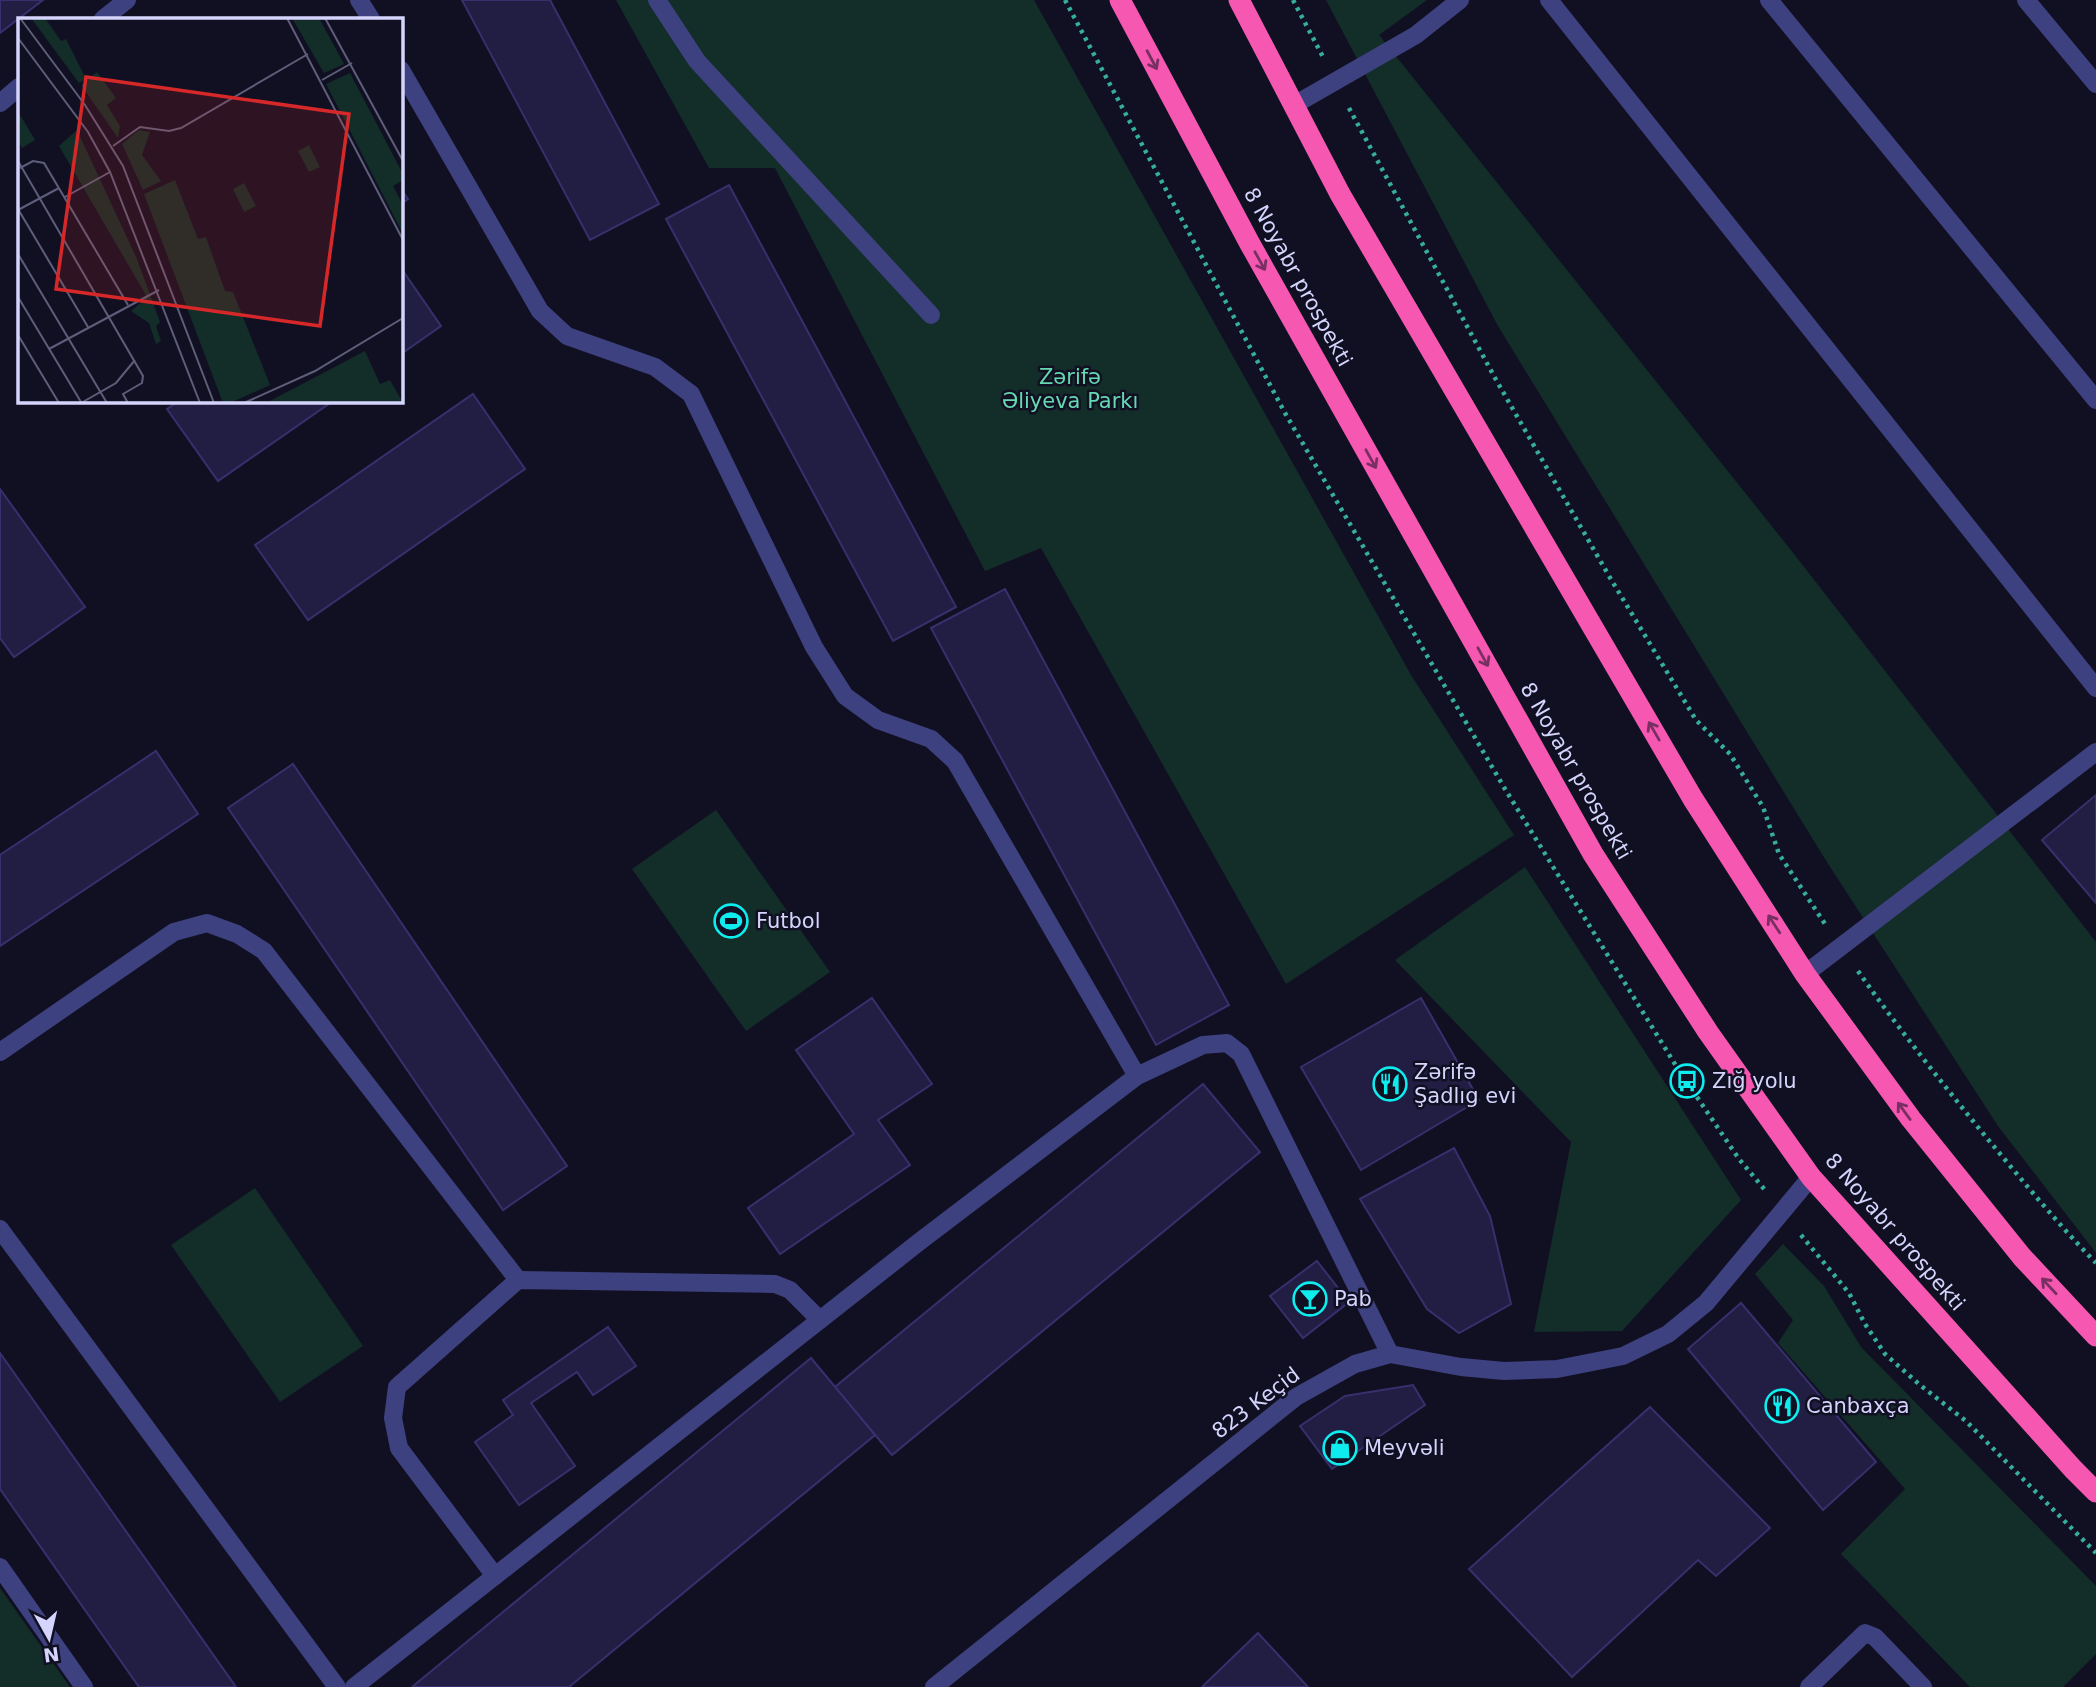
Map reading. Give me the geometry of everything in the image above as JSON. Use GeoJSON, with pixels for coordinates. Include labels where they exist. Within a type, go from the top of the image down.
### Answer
{"type":"FeatureCollection","features":[{"type":"Feature","properties":{"kind":"highway","name":"8 Noyabr prospekti"},"geometry":{"type":"LineString","coordinates":[[1121,0],[1250,244],[1593,854],[1707,1032],[1811,1177],[2096,1492]]}},
{"type":"Feature","properties":{"kind":"highway"},"geometry":{"type":"LineString","coordinates":[[1239,0],[1347,206],[1693,799],[1805,974],[1911,1119],[2022,1257],[2096,1336]]}},
{"type":"Feature","properties":{"kind":"street"},"geometry":{"type":"LineString","coordinates":[[104,18],[127,0]]}},
{"type":"Feature","properties":{"kind":"street"},"geometry":{"type":"LineString","coordinates":[[359,0],[370,18]]}},
{"type":"Feature","properties":{"kind":"street"},"geometry":{"type":"LineString","coordinates":[[657,0],[697,61],[931,315]]}},
{"type":"Feature","properties":{"kind":"street"},"geometry":{"type":"LineString","coordinates":[[1294,105],[1416,34],[1460,0]]}},
{"type":"Feature","properties":{"kind":"street"},"geometry":{"type":"LineString","coordinates":[[1549,0],[2096,688]]}},
{"type":"Feature","properties":{"kind":"street"},"geometry":{"type":"LineString","coordinates":[[1769,0],[2096,400]]}},
{"type":"Feature","properties":{"kind":"street"},"geometry":{"type":"LineString","coordinates":[[2026,0],[2096,84]]}},
{"type":"Feature","properties":{"kind":"street"},"geometry":{"type":"LineString","coordinates":[[404,82],[540,311],[567,336],[655,367],[691,394],[814,647],[845,696],[878,720],[931,739],[955,761],[1137,1076]]}},
{"type":"Feature","properties":{"kind":"street"},"geometry":{"type":"LineString","coordinates":[[0,103],[18,88]]}},
{"type":"Feature","properties":{"kind":"street"},"geometry":{"type":"LineString","coordinates":[[1805,974],[2096,752]]}},
{"type":"Feature","properties":{"kind":"street"},"geometry":{"type":"LineString","coordinates":[[0,1052],[174,932],[207,923],[237,933],[264,951],[518,1280]]}},
{"type":"Feature","properties":{"kind":"street"},"geometry":{"type":"LineString","coordinates":[[354,1687],[919,1242],[1137,1076],[1203,1045],[1227,1043],[1241,1054],[1390,1354]]}},
{"type":"Feature","properties":{"kind":"street","name":"823 Keçid"},"geometry":{"type":"LineString","coordinates":[[934,1687],[1296,1397],[1355,1364],[1390,1354],[1461,1367],[1504,1371],[1557,1369],[1623,1356],[1668,1334],[1706,1303],[1811,1177]]}},
{"type":"Feature","properties":{"kind":"street"},"geometry":{"type":"LineString","coordinates":[[0,1230],[337,1687]]}},
{"type":"Feature","properties":{"kind":"street"},"geometry":{"type":"LineString","coordinates":[[495,1576],[400,1448],[393,1418],[397,1387],[518,1280],[775,1284],[790,1290],[820,1320]]}},
{"type":"Feature","properties":{"kind":"street"},"geometry":{"type":"LineString","coordinates":[[0,1567],[84,1687]]}},
{"type":"Feature","properties":{"kind":"street"},"geometry":{"type":"LineString","coordinates":[[1809,1687],[1865,1633],[1875,1637],[1923,1687]]}},
{"type":"Feature","properties":{"kind":"path"},"geometry":{"type":"LineString","coordinates":[[1065,0],[1292,425],[1505,789],[1678,1069],[1739,1158]]}},
{"type":"Feature","properties":{"kind":"path"},"geometry":{"type":"LineString","coordinates":[[1293,0],[1495,378],[1696,720],[1730,754],[1763,807],[1779,853],[1888,1013],[2055,1220],[2096,1263]]}},
{"type":"Feature","properties":{"kind":"path"},"geometry":{"type":"LineString","coordinates":[[1807,1242],[1849,1293],[1865,1325],[1885,1354],[1966,1421],[2096,1553]]}},
{"type":"Feature","properties":{"kind":"green space","name":"Zərifə Əliyeva Parkı"},"geometry":{"type":"Polygon","coordinates":[[[616,0],[1034,0],[1411,675],[1514,835],[1286,984],[1041,548],[985,571],[775,168],[709,168],[616,0]]]}},
{"type":"Feature","properties":{"kind":"green space"},"geometry":{"type":"Polygon","coordinates":[[[1326,0],[1427,0],[1379,35],[1794,554],[2096,942],[2096,1253],[1998,1126],[1825,859],[1498,326],[1326,0]]]}},
{"type":"Feature","properties":{"kind":"green space","name":"Futbol"},"geometry":{"type":"Polygon","coordinates":[[[716,810],[830,972],[746,1031],[632,869],[716,810]]]}},
{"type":"Feature","properties":{"kind":"green space"},"geometry":{"type":"Polygon","coordinates":[[[1525,867],[1741,1200],[1622,1331],[1534,1332],[1571,1142],[1395,960],[1525,867]]]}},
{"type":"Feature","properties":{"kind":"green space"},"geometry":{"type":"Polygon","coordinates":[[[255,1188],[363,1346],[280,1402],[171,1245],[255,1188]]]}},
{"type":"Feature","properties":{"kind":"green space"},"geometry":{"type":"Polygon","coordinates":[[[1783,1244],[1824,1286],[1861,1347],[2096,1586],[2096,1654],[2063,1687],[1970,1687],[1841,1554],[1905,1489],[1778,1343],[1793,1320],[1755,1274],[1783,1244]]]}},
{"type":"Feature","properties":{"kind":"green space"},"geometry":{"type":"Polygon","coordinates":[[[0,1588],[70,1687],[0,1687],[0,1588]]]}},
{"type":"Feature","properties":{"kind":"building"},"geometry":{"type":"Polygon","coordinates":[[[0,0],[43,0],[18,18],[0,33],[0,0]]]}},
{"type":"Feature","properties":{"kind":"building"},"geometry":{"type":"Polygon","coordinates":[[[462,0],[550,0],[659,204],[590,240],[462,0]]]}},
{"type":"Feature","properties":{"kind":"building"},"geometry":{"type":"Polygon","coordinates":[[[729,185],[956,607],[893,641],[666,219],[729,185]]]}},
{"type":"Feature","properties":{"kind":"building"},"geometry":{"type":"Polygon","coordinates":[[[402,190],[408,199],[402,203],[402,190]]]}},
{"type":"Feature","properties":{"kind":"building"},"geometry":{"type":"Polygon","coordinates":[[[402,269],[441,326],[402,353],[402,269]]]}},
{"type":"Feature","properties":{"kind":"building"},"geometry":{"type":"Polygon","coordinates":[[[473,394],[525,469],[308,620],[255,545],[473,394]]]}},
{"type":"Feature","properties":{"kind":"building"},"geometry":{"type":"Polygon","coordinates":[[[178,402],[332,402],[218,481],[167,409],[178,402]]]}},
{"type":"Feature","properties":{"kind":"building"},"geometry":{"type":"Polygon","coordinates":[[[0,489],[85,607],[14,657],[0,638],[0,489]]]}},
{"type":"Feature","properties":{"kind":"building"},"geometry":{"type":"Polygon","coordinates":[[[1005,589],[1229,1005],[1156,1045],[931,628],[1005,589]]]}},
{"type":"Feature","properties":{"kind":"building"},"geometry":{"type":"Polygon","coordinates":[[[156,751],[198,814],[0,946],[0,855],[156,751]]]}},
{"type":"Feature","properties":{"kind":"building"},"geometry":{"type":"Polygon","coordinates":[[[293,764],[567,1166],[503,1210],[228,808],[293,764]]]}},
{"type":"Feature","properties":{"kind":"building"},"geometry":{"type":"Polygon","coordinates":[[[2096,795],[2096,903],[2042,840],[2096,795]]]}},
{"type":"Feature","properties":{"kind":"building"},"geometry":{"type":"Polygon","coordinates":[[[872,998],[932,1084],[878,1120],[910,1165],[780,1254],[748,1208],[854,1134],[796,1050],[872,998]]]}},
{"type":"Feature","properties":{"kind":"building","name":"Zərifə Şadlıg evi"},"geometry":{"type":"Polygon","coordinates":[[[1421,998],[1479,1100],[1361,1170],[1301,1067],[1421,998]]]}},
{"type":"Feature","properties":{"kind":"building"},"geometry":{"type":"Polygon","coordinates":[[[1203,1084],[1260,1152],[892,1455],[835,1387],[1203,1084]]]}},
{"type":"Feature","properties":{"kind":"building"},"geometry":{"type":"Polygon","coordinates":[[[1454,1148],[1490,1216],[1511,1304],[1459,1333],[1427,1309],[1360,1199],[1454,1148]]]}},
{"type":"Feature","properties":{"kind":"building","name":"Pab"},"geometry":{"type":"Polygon","coordinates":[[[1317,1261],[1349,1302],[1303,1338],[1270,1296],[1317,1261]]]}},
{"type":"Feature","properties":{"kind":"building","name":"Canbaxça"},"geometry":{"type":"Polygon","coordinates":[[[1741,1303],[1876,1462],[1823,1510],[1688,1349],[1741,1303]]]}},
{"type":"Feature","properties":{"kind":"building"},"geometry":{"type":"Polygon","coordinates":[[[608,1327],[636,1366],[593,1395],[577,1372],[531,1403],[575,1466],[519,1505],[475,1442],[513,1415],[503,1400],[608,1327]]]}},
{"type":"Feature","properties":{"kind":"building"},"geometry":{"type":"Polygon","coordinates":[[[0,1353],[236,1687],[139,1687],[0,1489],[0,1353]]]}},
{"type":"Feature","properties":{"kind":"building"},"geometry":{"type":"Polygon","coordinates":[[[811,1358],[875,1435],[569,1687],[412,1687],[811,1358]]]}},
{"type":"Feature","properties":{"kind":"building","name":"Meyvəli"},"geometry":{"type":"Polygon","coordinates":[[[1413,1385],[1425,1405],[1332,1469],[1300,1426],[1345,1396],[1413,1385]]]}},
{"type":"Feature","properties":{"kind":"building"},"geometry":{"type":"Polygon","coordinates":[[[1650,1407],[1770,1528],[1716,1576],[1698,1560],[1572,1677],[1469,1569],[1650,1407]]]}},
{"type":"Feature","properties":{"kind":"building"},"geometry":{"type":"Polygon","coordinates":[[[1258,1633],[1308,1687],[1202,1687],[1258,1633]]]}},
{"type":"Feature","properties":{"kind":"place","name":"Futbol"},"geometry":{"type":"Point","coordinates":[731,921]}},
{"type":"Feature","properties":{"kind":"place","name":"Zığ yolu"},"geometry":{"type":"Point","coordinates":[1687,1081]}},
{"type":"Feature","properties":{"kind":"place","name":"Zərifə Şadlıg evi"},"geometry":{"type":"Point","coordinates":[1390,1084]}},
{"type":"Feature","properties":{"kind":"place","name":"Pab"},"geometry":{"type":"Point","coordinates":[1310,1299]}},
{"type":"Feature","properties":{"kind":"place","name":"Canbaxça"},"geometry":{"type":"Point","coordinates":[1782,1406]}},
{"type":"Feature","properties":{"kind":"place","name":"Meyvəli"},"geometry":{"type":"Point","coordinates":[1340,1448]}}]}
